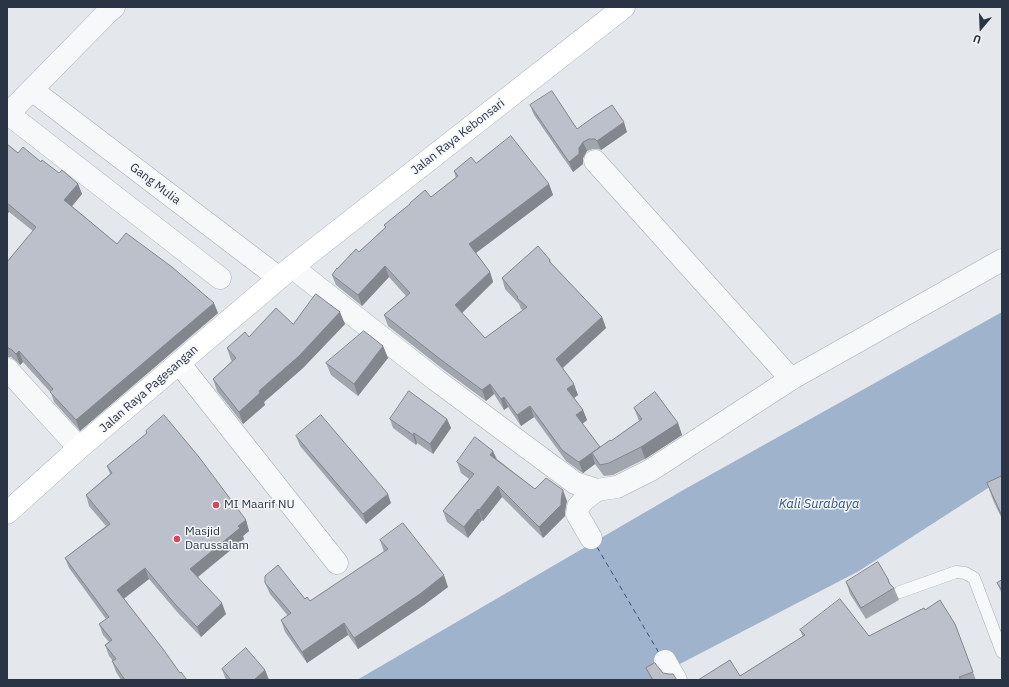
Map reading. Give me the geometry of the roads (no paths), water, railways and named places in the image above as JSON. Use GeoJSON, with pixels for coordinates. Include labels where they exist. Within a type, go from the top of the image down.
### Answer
{"type":"FeatureCollection","features":[{"type":"Feature","properties":{"kind":"main road","name":"Jalan Raya Kebonsari"},"geometry":{"type":"LineString","coordinates":[[286,272],[624,7]]}},
{"type":"Feature","properties":{"kind":"main road","name":"Jalan Raya Pagesangan"},"geometry":{"type":"LineString","coordinates":[[7,513],[79,448],[286,272]]}},
{"type":"Feature","properties":{"kind":"street"},"geometry":{"type":"LineString","coordinates":[[114,7],[8,113],[220,278]]}},
{"type":"Feature","properties":{"kind":"street","name":"Gang Mulia"},"geometry":{"type":"LineString","coordinates":[[32,90],[436,380],[575,483],[598,490]]}},
{"type":"Feature","properties":{"kind":"street"},"geometry":{"type":"LineString","coordinates":[[596,161],[791,379]]}},
{"type":"Feature","properties":{"kind":"street"},"geometry":{"type":"LineString","coordinates":[[591,538],[577,514],[578,507],[584,500],[598,490],[617,487],[650,470],[791,379],[1002,260]]}},
{"type":"Feature","properties":{"kind":"street"},"geometry":{"type":"LineString","coordinates":[[179,363],[336,562]]}},
{"type":"Feature","properties":{"kind":"street"},"geometry":{"type":"LineString","coordinates":[[7,369],[79,448]]}},
{"type":"Feature","properties":{"kind":"street"},"geometry":{"type":"LineString","coordinates":[[664,661],[676,680]]}},
{"type":"Feature","properties":{"kind":"lane"},"geometry":{"type":"LineString","coordinates":[[900,592],[956,572],[965,573],[974,578],[1002,652]]}},
{"type":"Feature","properties":{"kind":"water","name":"Kali Surabaya"},"geometry":{"type":"Polygon","coordinates":[[[1002,312],[1002,479],[859,571],[649,680],[357,680],[685,489],[1002,312]]]}},
{"type":"Feature","properties":{"kind":"place","name":"MI Maarif NU"},"geometry":{"type":"Point","coordinates":[216,505]}},
{"type":"Feature","properties":{"kind":"place","name":"Masjid Darussalam"},"geometry":{"type":"Point","coordinates":[177,539]}}]}
